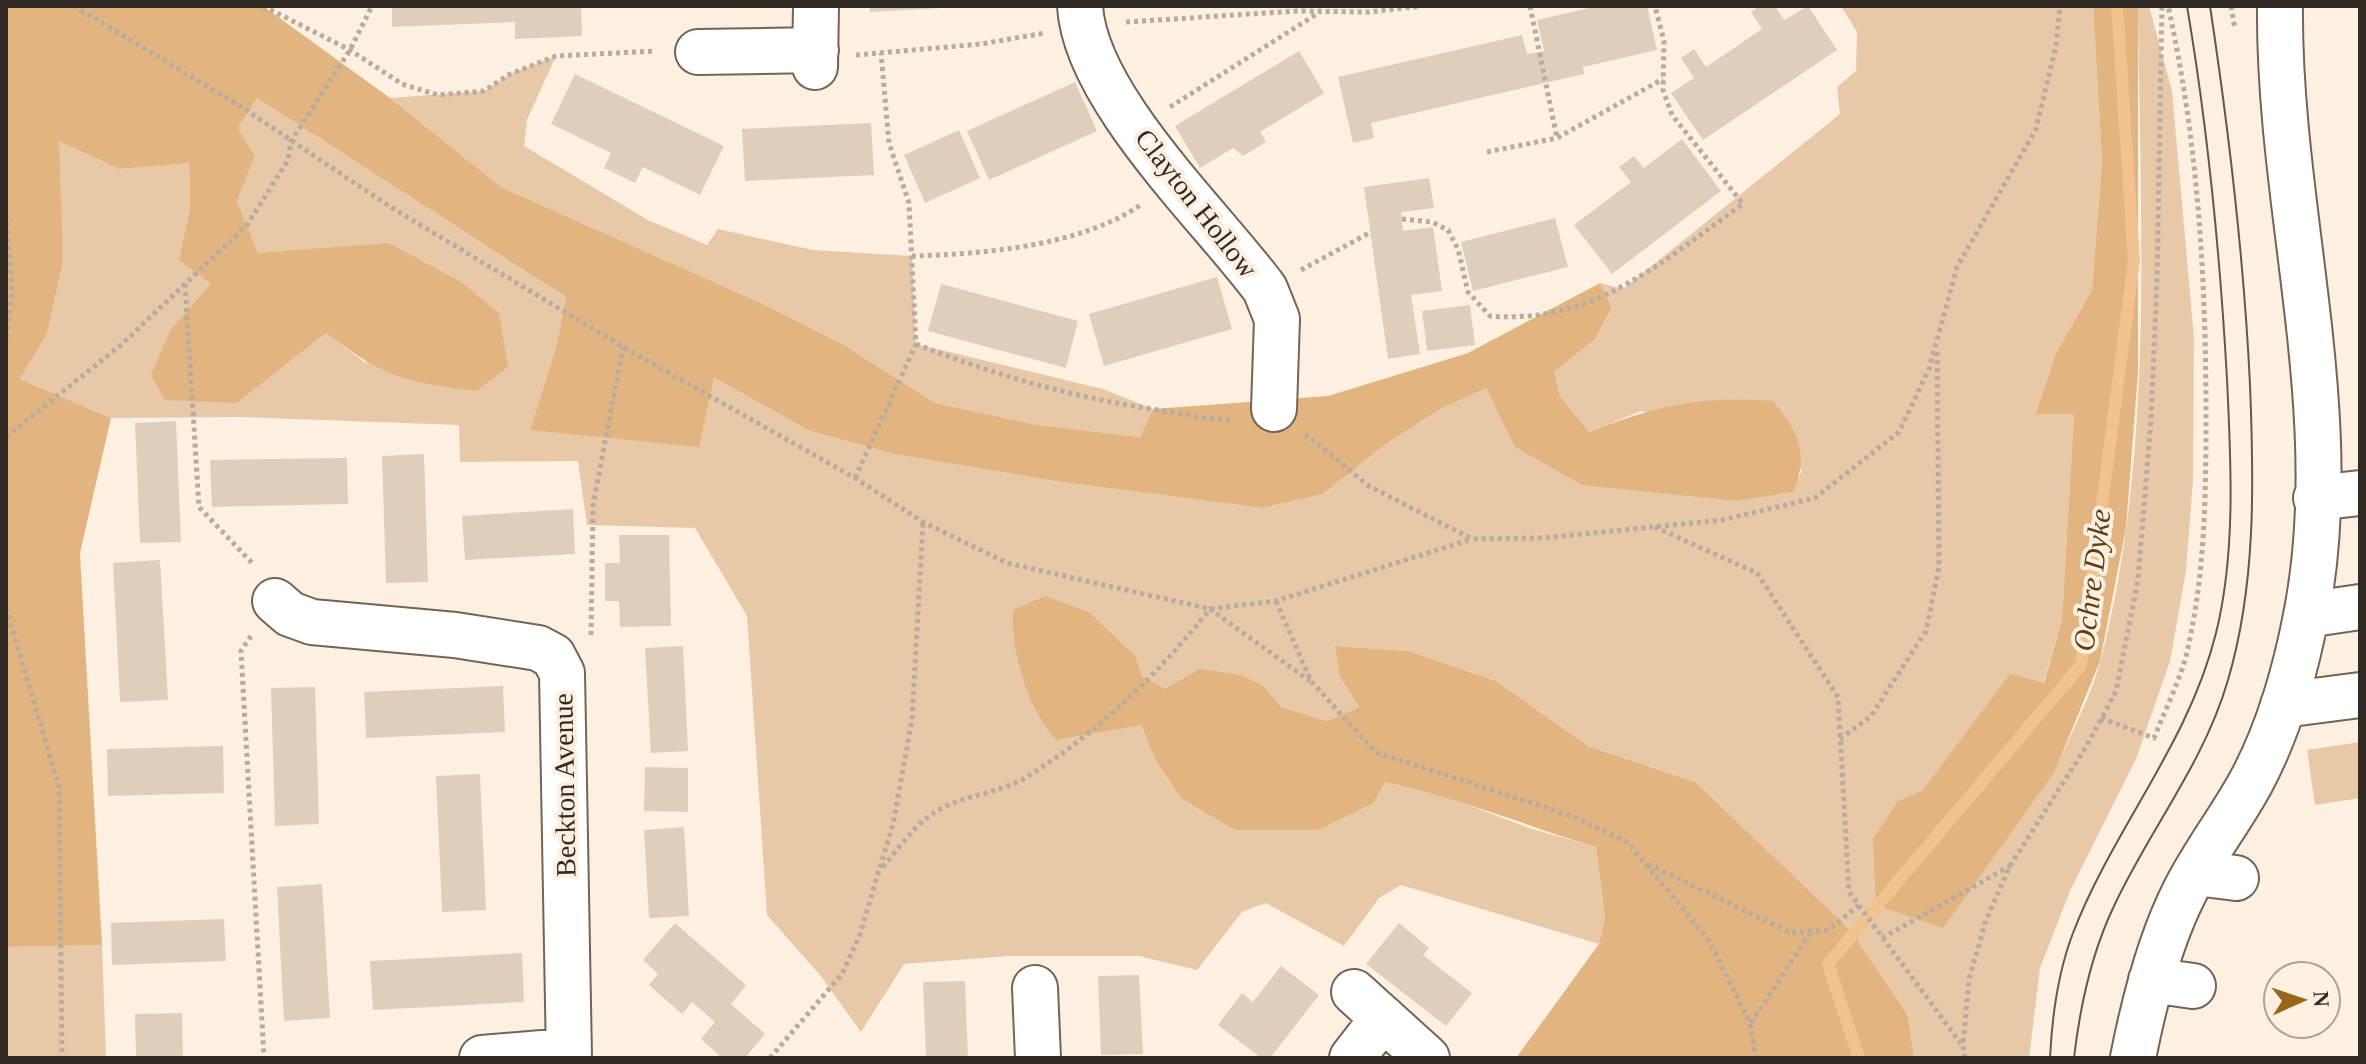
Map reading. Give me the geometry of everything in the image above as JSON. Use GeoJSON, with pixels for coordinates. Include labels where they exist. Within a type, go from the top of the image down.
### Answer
{"type":"FeatureCollection","features":[{"type":"Feature","properties":{"kind":"street"},"geometry":{"type":"LineString","coordinates":[[698,52],[815,59],[816,6]]}},
{"type":"Feature","properties":{"kind":"street"},"geometry":{"type":"LineString","coordinates":[[2133,1058],[2172,983],[2184,892],[2216,876],[2251,783],[2273,737],[2306,615],[2314,563],[2316,498],[2312,371],[2282,85],[2280,6]]}},
{"type":"Feature","properties":{"kind":"street","name":"Clayton Hollow"},"geometry":{"type":"LineString","coordinates":[[1081,17],[1096,64],[1137,129],[1175,181],[1265,289],[1277,319],[1274,409]]}},
{"type":"Feature","properties":{"kind":"street"},"geometry":{"type":"LineString","coordinates":[[2316,498],[2360,493]]}},
{"type":"Feature","properties":{"kind":"street","name":"Beckton Avenue"},"geometry":{"type":"LineString","coordinates":[[275,601],[290,614],[312,622],[455,635],[538,648],[553,656],[562,673],[568,1054]]}},
{"type":"Feature","properties":{"kind":"street"},"geometry":{"type":"LineString","coordinates":[[2306,615],[2360,607]]}},
{"type":"Feature","properties":{"kind":"street"},"geometry":{"type":"LineString","coordinates":[[2283,705],[2360,695]]}},
{"type":"Feature","properties":{"kind":"street"},"geometry":{"type":"LineString","coordinates":[[1035,988],[1038,1058]]}},
{"type":"Feature","properties":{"kind":"street"},"geometry":{"type":"LineString","coordinates":[[1352,1058],[1368,1005],[1427,1058]]}},
{"type":"Feature","properties":{"kind":"street"},"geometry":{"type":"LineString","coordinates":[[482,1058],[568,1054]]}},
{"type":"Feature","properties":{"kind":"path"},"geometry":{"type":"LineString","coordinates":[[74,6],[389,206],[623,347],[855,478],[923,522],[1007,563],[1210,609],[1276,601],[1472,539],[1543,538],[1722,520],[1815,498],[1899,432],[1929,369],[1957,267],[2036,129],[2056,46],[2060,6]]}},
{"type":"Feature","properties":{"kind":"path"},"geometry":{"type":"LineString","coordinates":[[263,6],[350,50],[402,84],[438,95],[484,91],[510,74],[556,56],[698,52]]}},
{"type":"Feature","properties":{"kind":"path"},"geometry":{"type":"LineString","coordinates":[[6,437],[122,344],[247,225],[288,160],[291,141],[350,50],[372,6]]}},
{"type":"Feature","properties":{"kind":"path"},"geometry":{"type":"LineString","coordinates":[[815,59],[981,44],[1081,17],[1369,12],[1422,6]]}},
{"type":"Feature","properties":{"kind":"path"},"geometry":{"type":"LineString","coordinates":[[1530,6],[1557,138]]}},
{"type":"Feature","properties":{"kind":"path"},"geometry":{"type":"LineString","coordinates":[[1402,219],[1432,222],[1448,230],[1458,249],[1468,292],[1490,316],[1546,314],[1588,304],[1623,289],[1743,204],[1672,115],[1663,90],[1664,41],[1655,6]]}},
{"type":"Feature","properties":{"kind":"path"},"geometry":{"type":"LineString","coordinates":[[2101,718],[2154,738],[2186,654],[2206,539],[2206,349],[2196,195],[2177,46],[2165,6]]}},
{"type":"Feature","properties":{"kind":"path"},"geometry":{"type":"LineString","coordinates":[[1965,1058],[1963,1046],[1969,979],[1986,920],[2010,866],[2116,691],[2138,580],[2157,297],[2165,6]]}},
{"type":"Feature","properties":{"kind":"path"},"geometry":{"type":"LineString","coordinates":[[1137,129],[1321,12]]}},
{"type":"Feature","properties":{"kind":"path"},"geometry":{"type":"LineString","coordinates":[[855,478],[916,344],[909,203],[889,143],[881,53]]}},
{"type":"Feature","properties":{"kind":"path"},"geometry":{"type":"LineString","coordinates":[[1487,152],[1557,138],[1664,78]]}},
{"type":"Feature","properties":{"kind":"path"},"geometry":{"type":"LineString","coordinates":[[912,256],[973,255],[1090,230],[1121,218],[1175,181]]}},
{"type":"Feature","properties":{"kind":"path"},"geometry":{"type":"LineString","coordinates":[[6,214],[12,289],[6,340]]}},
{"type":"Feature","properties":{"kind":"path"},"geometry":{"type":"LineString","coordinates":[[1265,289],[1371,232]]}},
{"type":"Feature","properties":{"kind":"path"},"geometry":{"type":"LineString","coordinates":[[185,284],[199,507],[251,560],[275,601],[241,651],[264,1058]]}},
{"type":"Feature","properties":{"kind":"path"},"geometry":{"type":"LineString","coordinates":[[1840,739],[1871,716],[1926,631],[1939,567],[1937,342]]}},
{"type":"Feature","properties":{"kind":"path"},"geometry":{"type":"LineString","coordinates":[[916,344],[982,369],[1097,400],[1229,420],[1274,409],[1369,486],[1472,539]]}},
{"type":"Feature","properties":{"kind":"path"},"geometry":{"type":"LineString","coordinates":[[562,673],[591,639],[593,505],[623,347]]}},
{"type":"Feature","properties":{"kind":"path"},"geometry":{"type":"LineString","coordinates":[[770,1058],[842,974],[859,937],[880,870],[903,782],[912,720],[923,522]]}},
{"type":"Feature","properties":{"kind":"path"},"geometry":{"type":"LineString","coordinates":[[1655,527],[1757,573],[1838,697],[1849,892],[1963,1046]]}},
{"type":"Feature","properties":{"kind":"path"},"geometry":{"type":"LineString","coordinates":[[1276,601],[1311,681]]}},
{"type":"Feature","properties":{"kind":"path"},"geometry":{"type":"LineString","coordinates":[[6,608],[59,787],[62,1058]]}},
{"type":"Feature","properties":{"kind":"path"},"geometry":{"type":"LineString","coordinates":[[1210,609],[1311,681],[1375,752],[1569,815],[1627,842],[1709,940],[1750,1023],[1756,1058]]}},
{"type":"Feature","properties":{"kind":"path"},"geometry":{"type":"LineString","coordinates":[[880,870],[929,816],[1022,780],[1059,754],[1171,659],[1210,609]]}},
{"type":"Feature","properties":{"kind":"path"},"geometry":{"type":"LineString","coordinates":[[1644,862],[1791,933],[1810,933],[1837,925],[1859,905]]}},
{"type":"Feature","properties":{"kind":"path"},"geometry":{"type":"LineString","coordinates":[[1882,938],[2010,866]]}},
{"type":"Feature","properties":{"kind":"path"},"geometry":{"type":"LineString","coordinates":[[1750,1023],[1810,933]]}},
{"type":"Feature","properties":{"kind":"shaded area"},"geometry":{"type":"Polygon","coordinates":[[[6,6],[263,6],[390,98],[501,187],[763,304],[844,345],[935,403],[1038,425],[1140,437],[1153,409],[1328,396],[1468,353],[1600,283],[1612,308],[1595,339],[1554,372],[1560,396],[1589,432],[1635,415],[1679,404],[1724,400],[1773,401],[1799,444],[1801,466],[1798,478],[1793,492],[1738,501],[1582,485],[1515,447],[1486,388],[1440,409],[1383,446],[1323,494],[1263,508],[1061,482],[894,454],[810,431],[714,377],[699,447],[530,430],[556,347],[566,297],[257,98],[238,128],[255,156],[237,201],[258,253],[389,243],[461,282],[499,313],[508,367],[476,391],[430,384],[380,368],[326,333],[237,403],[165,400],[151,375],[171,329],[211,284],[179,260],[190,208],[189,163],[119,169],[59,141],[63,262],[47,334],[20,379],[111,418],[80,553],[102,945],[6,947],[6,6]]]}},
{"type":"Feature","properties":{"kind":"shaded area"},"geometry":{"type":"Polygon","coordinates":[[[1841,6],[2093,6],[2102,161],[2092,290],[2056,353],[2035,413],[2074,414],[2062,619],[2043,684],[1923,790],[1898,801],[2055,771],[2092,687],[2118,580],[2130,499],[2137,417],[2141,251],[2138,6],[2149,6],[2172,91],[2194,338],[2193,480],[2186,571],[2170,661],[2136,759],[2070,891],[2040,968],[2029,1058],[1914,1058],[1908,1015],[1695,782],[1588,746],[1496,681],[1409,651],[1336,646],[1340,677],[1359,707],[1327,721],[1281,707],[1264,686],[1199,669],[1165,690],[1142,676],[1136,657],[1141,725],[1154,757],[1385,782],[1431,791],[1529,828],[1596,847],[1605,918],[1599,944],[1401,885],[1379,898],[1344,946],[1266,903],[1242,912],[1197,970],[1139,956],[1010,956],[904,964],[861,1032],[820,975],[767,915],[747,616],[695,528],[587,525],[578,461],[460,462],[459,425],[240,417],[111,418],[20,379],[47,334],[63,262],[58,140],[119,169],[189,162],[190,208],[180,260],[212,284],[171,329],[237,403],[326,333],[367,364],[316,250],[258,253],[237,201],[255,156],[238,128],[257,98],[566,297],[556,347],[530,430],[714,376],[810,431],[894,454],[1061,482],[1263,508],[1323,494],[1383,446],[1440,409],[1487,387],[1515,447],[1738,501],[1792,492],[1802,470],[1641,411],[1589,432],[1560,396],[1554,372],[1595,339],[1612,309],[1600,283],[1623,289],[1840,114],[1837,87],[1856,71],[1857,32],[1841,6]]]}},
{"type":"Feature","properties":{"kind":"shaded area"},"geometry":{"type":"Polygon","coordinates":[[[2093,6],[2138,6],[2138,372],[2126,528],[2100,661],[2055,771],[1943,928],[1876,905],[1873,839],[1898,801],[1923,790],[2010,674],[2044,683],[2062,619],[2074,414],[2035,414],[2056,353],[2092,290],[2102,161],[2093,6]]]}},
{"type":"Feature","properties":{"kind":"shaded area"},"geometry":{"type":"Polygon","coordinates":[[[556,56],[527,120],[524,146],[648,220],[707,245],[718,229],[813,250],[912,256],[916,344],[1103,389],[1153,409],[1140,437],[1038,425],[935,403],[844,345],[763,304],[501,187],[390,98],[484,91],[510,74],[556,56]]]}},
{"type":"Feature","properties":{"kind":"shaded area"},"geometry":{"type":"Polygon","coordinates":[[[1045,596],[1089,612],[1136,657],[1142,676],[1165,689],[1199,669],[1237,674],[1264,686],[1281,707],[1327,721],[1359,707],[1340,677],[1335,646],[1409,651],[1496,681],[1588,746],[1695,782],[1850,930],[1908,1016],[1914,1058],[1516,1058],[1599,944],[1605,918],[1596,847],[1465,804],[1385,782],[1373,803],[1318,830],[1235,830],[1181,798],[1154,757],[1141,725],[1056,740],[1029,696],[1018,662],[1013,627],[1013,610],[1045,596]]]}},
{"type":"Feature","properties":{"kind":"shaded area"},"geometry":{"type":"Polygon","coordinates":[[[2360,742],[2360,798],[2315,805],[2307,750],[2360,742]]]}},
{"type":"Feature","properties":{"kind":"shaded area"},"geometry":{"type":"Polygon","coordinates":[[[102,945],[106,1058],[6,1058],[6,947],[102,945]]]}},
{"type":"Feature","properties":{"kind":"building"},"geometry":{"type":"Polygon","coordinates":[[[392,6],[581,6],[582,36],[515,39],[515,22],[392,27],[392,6]]]}},
{"type":"Feature","properties":{"kind":"building"},"geometry":{"type":"Polygon","coordinates":[[[870,6],[942,6],[942,8],[870,12],[870,6]]]}},
{"type":"Feature","properties":{"kind":"building"},"geometry":{"type":"Polygon","coordinates":[[[1598,6],[1647,6],[1657,50],[1583,67],[1584,74],[1371,123],[1374,138],[1353,143],[1338,77],[1522,35],[1527,54],[1544,51],[1537,20],[1598,6]]]}},
{"type":"Feature","properties":{"kind":"building"},"geometry":{"type":"Polygon","coordinates":[[[1760,6],[1775,6],[1784,20],[1808,6],[1837,50],[1703,140],[1671,93],[1694,78],[1681,58],[1694,49],[1706,67],[1762,29],[1751,12],[1760,6]]]}},
{"type":"Feature","properties":{"kind":"building"},"geometry":{"type":"Polygon","coordinates":[[[1299,51],[1324,93],[1260,132],[1266,142],[1243,156],[1233,148],[1200,168],[1175,126],[1299,51]]]}},
{"type":"Feature","properties":{"kind":"building"},"geometry":{"type":"Polygon","coordinates":[[[575,74],[724,146],[700,195],[643,167],[635,183],[604,168],[611,153],[551,124],[575,74]]]}},
{"type":"Feature","properties":{"kind":"building"},"geometry":{"type":"Polygon","coordinates":[[[1075,82],[1097,131],[989,180],[967,131],[1075,82]]]}},
{"type":"Feature","properties":{"kind":"building"},"geometry":{"type":"Polygon","coordinates":[[[871,123],[874,175],[745,181],[742,129],[871,123]]]}},
{"type":"Feature","properties":{"kind":"building"},"geometry":{"type":"Polygon","coordinates":[[[959,130],[980,178],[925,203],[904,155],[959,130]]]}},
{"type":"Feature","properties":{"kind":"building"},"geometry":{"type":"Polygon","coordinates":[[[1682,139],[1721,191],[1612,274],[1574,225],[1631,182],[1619,167],[1634,156],[1644,168],[1682,139]]]}},
{"type":"Feature","properties":{"kind":"building"},"geometry":{"type":"Polygon","coordinates":[[[1429,178],[1434,208],[1401,212],[1403,231],[1433,227],[1442,291],[1411,295],[1420,354],[1388,359],[1364,187],[1429,178]]]}},
{"type":"Feature","properties":{"kind":"building"},"geometry":{"type":"Polygon","coordinates":[[[1555,218],[1568,267],[1473,291],[1461,242],[1555,218]]]}},
{"type":"Feature","properties":{"kind":"building"},"geometry":{"type":"Polygon","coordinates":[[[1217,277],[1232,329],[1104,366],[1089,314],[1217,277]]]}},
{"type":"Feature","properties":{"kind":"building"},"geometry":{"type":"Polygon","coordinates":[[[941,284],[1078,321],[1066,368],[928,331],[941,284]]]}},
{"type":"Feature","properties":{"kind":"building"},"geometry":{"type":"Polygon","coordinates":[[[1470,305],[1475,345],[1427,351],[1422,311],[1470,305]]]}},
{"type":"Feature","properties":{"kind":"building"},"geometry":{"type":"Polygon","coordinates":[[[176,421],[181,542],[140,543],[135,423],[176,421]]]}},
{"type":"Feature","properties":{"kind":"building"},"geometry":{"type":"Polygon","coordinates":[[[424,454],[428,582],[386,583],[382,456],[424,454]]]}},
{"type":"Feature","properties":{"kind":"building"},"geometry":{"type":"Polygon","coordinates":[[[347,458],[348,504],[212,507],[210,460],[347,458]]]}},
{"type":"Feature","properties":{"kind":"building"},"geometry":{"type":"Polygon","coordinates":[[[573,509],[575,554],[465,560],[462,516],[573,509]]]}},
{"type":"Feature","properties":{"kind":"building"},"geometry":{"type":"Polygon","coordinates":[[[619,535],[669,535],[671,626],[620,627],[619,601],[605,601],[605,563],[620,563],[619,535]]]}},
{"type":"Feature","properties":{"kind":"building"},"geometry":{"type":"Polygon","coordinates":[[[160,560],[168,700],[120,702],[113,563],[160,560]]]}},
{"type":"Feature","properties":{"kind":"building"},"geometry":{"type":"Polygon","coordinates":[[[683,646],[688,751],[651,753],[645,648],[683,646]]]}},
{"type":"Feature","properties":{"kind":"building"},"geometry":{"type":"Polygon","coordinates":[[[503,686],[505,732],[366,738],[364,692],[503,686]]]}},
{"type":"Feature","properties":{"kind":"building"},"geometry":{"type":"Polygon","coordinates":[[[315,687],[319,824],[275,826],[271,688],[315,687]]]}},
{"type":"Feature","properties":{"kind":"building"},"geometry":{"type":"Polygon","coordinates":[[[223,746],[224,793],[108,796],[107,749],[223,746]]]}},
{"type":"Feature","properties":{"kind":"building"},"geometry":{"type":"Polygon","coordinates":[[[645,767],[688,768],[688,812],[644,811],[645,767]]]}},
{"type":"Feature","properties":{"kind":"building"},"geometry":{"type":"Polygon","coordinates":[[[480,774],[486,910],[442,912],[436,776],[480,774]]]}},
{"type":"Feature","properties":{"kind":"building"},"geometry":{"type":"Polygon","coordinates":[[[684,827],[689,916],[649,918],[644,830],[684,827]]]}},
{"type":"Feature","properties":{"kind":"building"},"geometry":{"type":"Polygon","coordinates":[[[322,884],[330,1018],[284,1021],[277,887],[322,884]]]}},
{"type":"Feature","properties":{"kind":"building"},"geometry":{"type":"Polygon","coordinates":[[[224,919],[226,961],[112,965],[111,923],[224,919]]]}},
{"type":"Feature","properties":{"kind":"building"},"geometry":{"type":"Polygon","coordinates":[[[675,923],[746,985],[731,1004],[765,1034],[745,1058],[722,1058],[701,1039],[715,1022],[692,1002],[682,1014],[649,985],[658,974],[643,960],[675,923]]]}},
{"type":"Feature","properties":{"kind":"building"},"geometry":{"type":"Polygon","coordinates":[[[1399,923],[1429,948],[1423,955],[1472,993],[1446,1026],[1366,964],[1399,923]]]}},
{"type":"Feature","properties":{"kind":"building"},"geometry":{"type":"Polygon","coordinates":[[[522,953],[524,1002],[373,1010],[370,961],[522,953]]]}},
{"type":"Feature","properties":{"kind":"building"},"geometry":{"type":"Polygon","coordinates":[[[1281,966],[1319,995],[1270,1058],[1261,1058],[1218,1025],[1242,993],[1253,1002],[1281,966]]]}},
{"type":"Feature","properties":{"kind":"building"},"geometry":{"type":"Polygon","coordinates":[[[1139,975],[1143,1054],[1101,1055],[1098,976],[1139,975]]]}},
{"type":"Feature","properties":{"kind":"building"},"geometry":{"type":"Polygon","coordinates":[[[965,981],[968,1058],[926,1058],[923,982],[965,981]]]}},
{"type":"Feature","properties":{"kind":"building"},"geometry":{"type":"Polygon","coordinates":[[[182,1013],[183,1058],[136,1058],[135,1014],[182,1013]]]}},
{"type":"Feature","properties":{"kind":"waterway","name":"Ochre Dyke"},"geometry":{"type":"LineString","coordinates":[[1859,1058],[1828,964],[2081,665],[2134,261],[2117,6]]}},
{"type":"Feature","properties":{"kind":"tram line"},"geometry":{"type":"LineString","coordinates":[[2050,1058],[2057,995],[2073,933],[2108,858],[2188,712],[2216,633],[2227,571],[2231,474],[2224,332],[2207,146],[2187,6]]}},
{"type":"Feature","properties":{"kind":"tram line"},"geometry":{"type":"LineString","coordinates":[[2074,1058],[2083,1000],[2099,943],[2128,878],[2191,768],[2218,710],[2244,608],[2252,496],[2247,337],[2235,195],[2210,6]]}}]}
